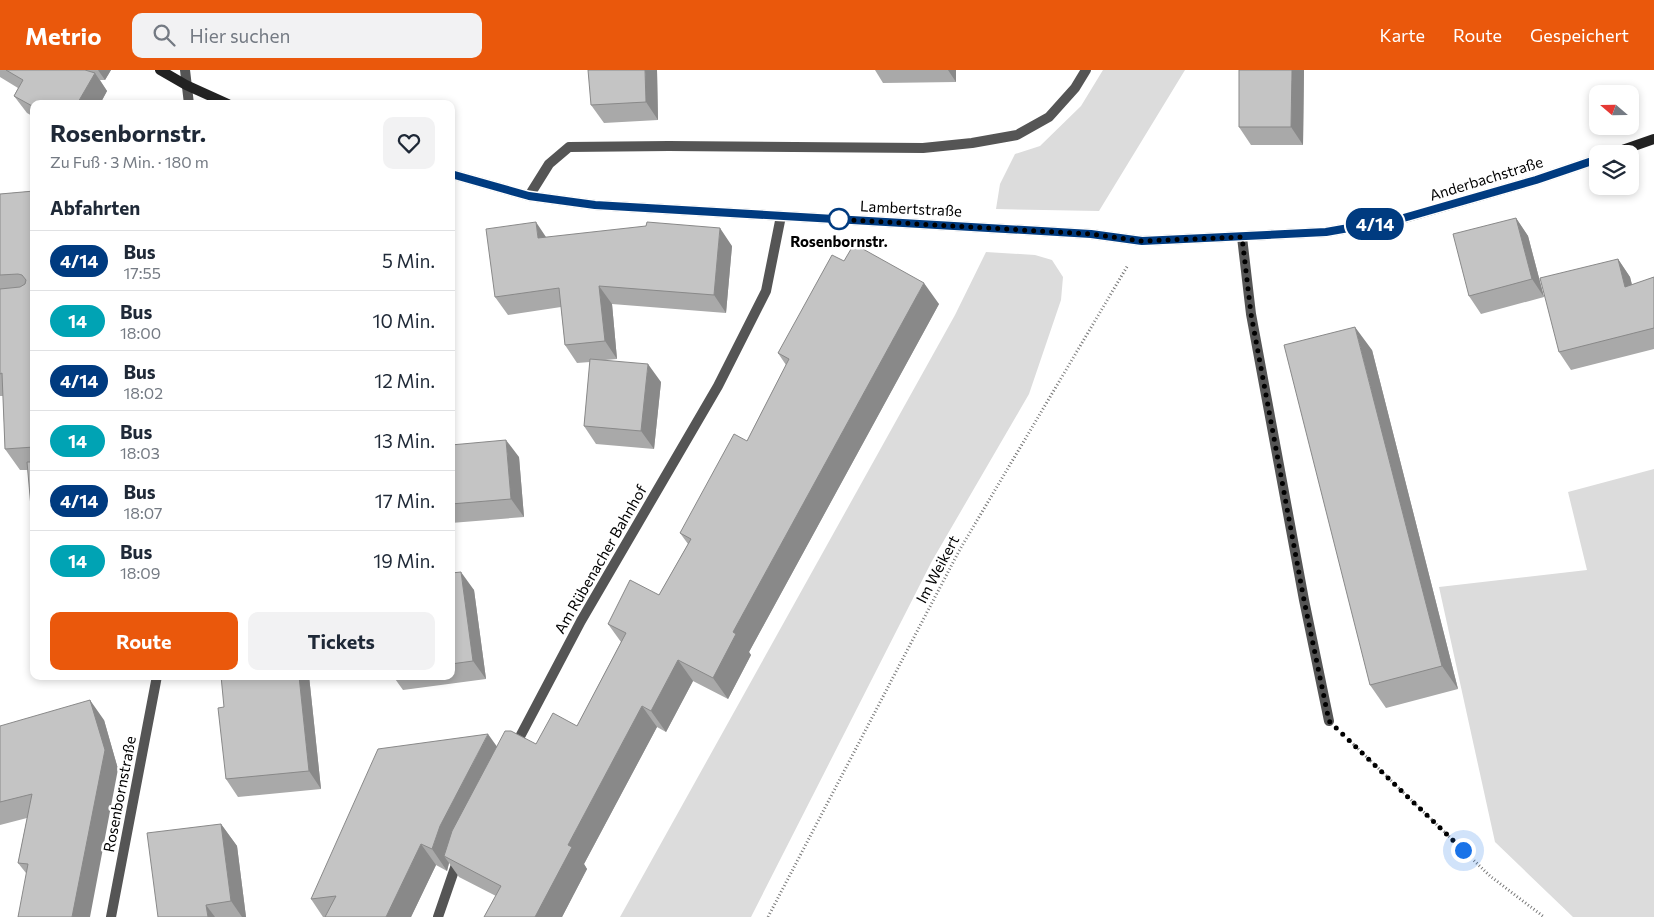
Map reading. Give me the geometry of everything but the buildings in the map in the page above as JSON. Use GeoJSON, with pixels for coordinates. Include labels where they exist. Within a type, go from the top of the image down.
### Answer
{"type":"FeatureCollection","features":[{"type":"Feature","properties":{"kind":"main road"},"geometry":{"type":"LineString","coordinates":[[160,70],[186,85],[219,100]]}},
{"type":"Feature","properties":{"kind":"main road"},"geometry":{"type":"LineString","coordinates":[[1637,145],[1654,139]]}},
{"type":"Feature","properties":{"kind":"main road","name":"Anderbachstraße"},"geometry":{"type":"LineString","coordinates":[[1142,241],[1326,232],[1400,219],[1536,180],[1589,162]]}},
{"type":"Feature","properties":{"kind":"main road","name":"Lambertstraße"},"geometry":{"type":"LineString","coordinates":[[455,175],[529,196],[595,205],[1091,234],[1142,241]]}},
{"type":"Feature","properties":{"kind":"street"},"geometry":{"type":"LineString","coordinates":[[186,70],[188,100]]}},
{"type":"Feature","properties":{"kind":"street"},"geometry":{"type":"LineString","coordinates":[[529,196],[549,164],[569,147],[923,148],[1017,136],[1049,117],[1075,88],[1086,70]]}},
{"type":"Feature","properties":{"kind":"street","name":"Am Rübenacher Bahnhof"},"geometry":{"type":"LineString","coordinates":[[507,762],[581,621],[718,386],[766,291],[781,216]]}},
{"type":"Feature","properties":{"kind":"street"},"geometry":{"type":"LineString","coordinates":[[1242,237],[1251,314],[1304,600],[1329,721]]}},
{"type":"Feature","properties":{"kind":"street","name":"Rosenbornstraße"},"geometry":{"type":"LineString","coordinates":[[111,917],[155,680]]}},
{"type":"Feature","properties":{"kind":"street"},"geometry":{"type":"LineString","coordinates":[[438,917],[461,850]]}},
{"type":"Feature","properties":{"kind":"path","name":"Im Weikert"},"geometry":{"type":"LineString","coordinates":[[768,917],[959,551],[1142,241]]}},
{"type":"Feature","properties":{"kind":"path"},"geometry":{"type":"LineString","coordinates":[[1329,721],[1490,876],[1544,917]]}},
{"type":"Feature","properties":{"kind":"shaded area"},"geometry":{"type":"Polygon","coordinates":[[[1103,70],[1185,70],[1099,211],[996,209],[1000,184],[1015,154],[1040,146],[1081,106],[1103,70]]]}},
{"type":"Feature","properties":{"kind":"shaded area"},"geometry":{"type":"Polygon","coordinates":[[[986,252],[1035,255],[1052,260],[1063,277],[1061,300],[1029,394],[932,561],[751,917],[620,917],[955,315],[986,252]]]}},
{"type":"Feature","properties":{"kind":"shaded area"},"geometry":{"type":"Polygon","coordinates":[[[1654,469],[1654,917],[1573,917],[1495,842],[1439,587],[1587,570],[1568,492],[1654,469]]]}},
{"type":"Feature","properties":{"kind":"bus line","name":"4/14"},"geometry":{"type":"LineString","coordinates":[[455,175],[529,196],[595,205],[1091,234],[1142,241],[1326,232],[1400,219],[1536,180],[1589,162]]}},
{"type":"Feature","properties":{"kind":"place","name":"Rosenbornstr."},"geometry":{"type":"Point","coordinates":[839,219]}},
{"type":"Feature","properties":{"kind":"route"},"geometry":{"type":"LineString","coordinates":[[839,219],[833,219],[1091,234],[1142,241],[1242,237],[1251,314],[1304,600],[1329,721],[1463,850]]}}]}
